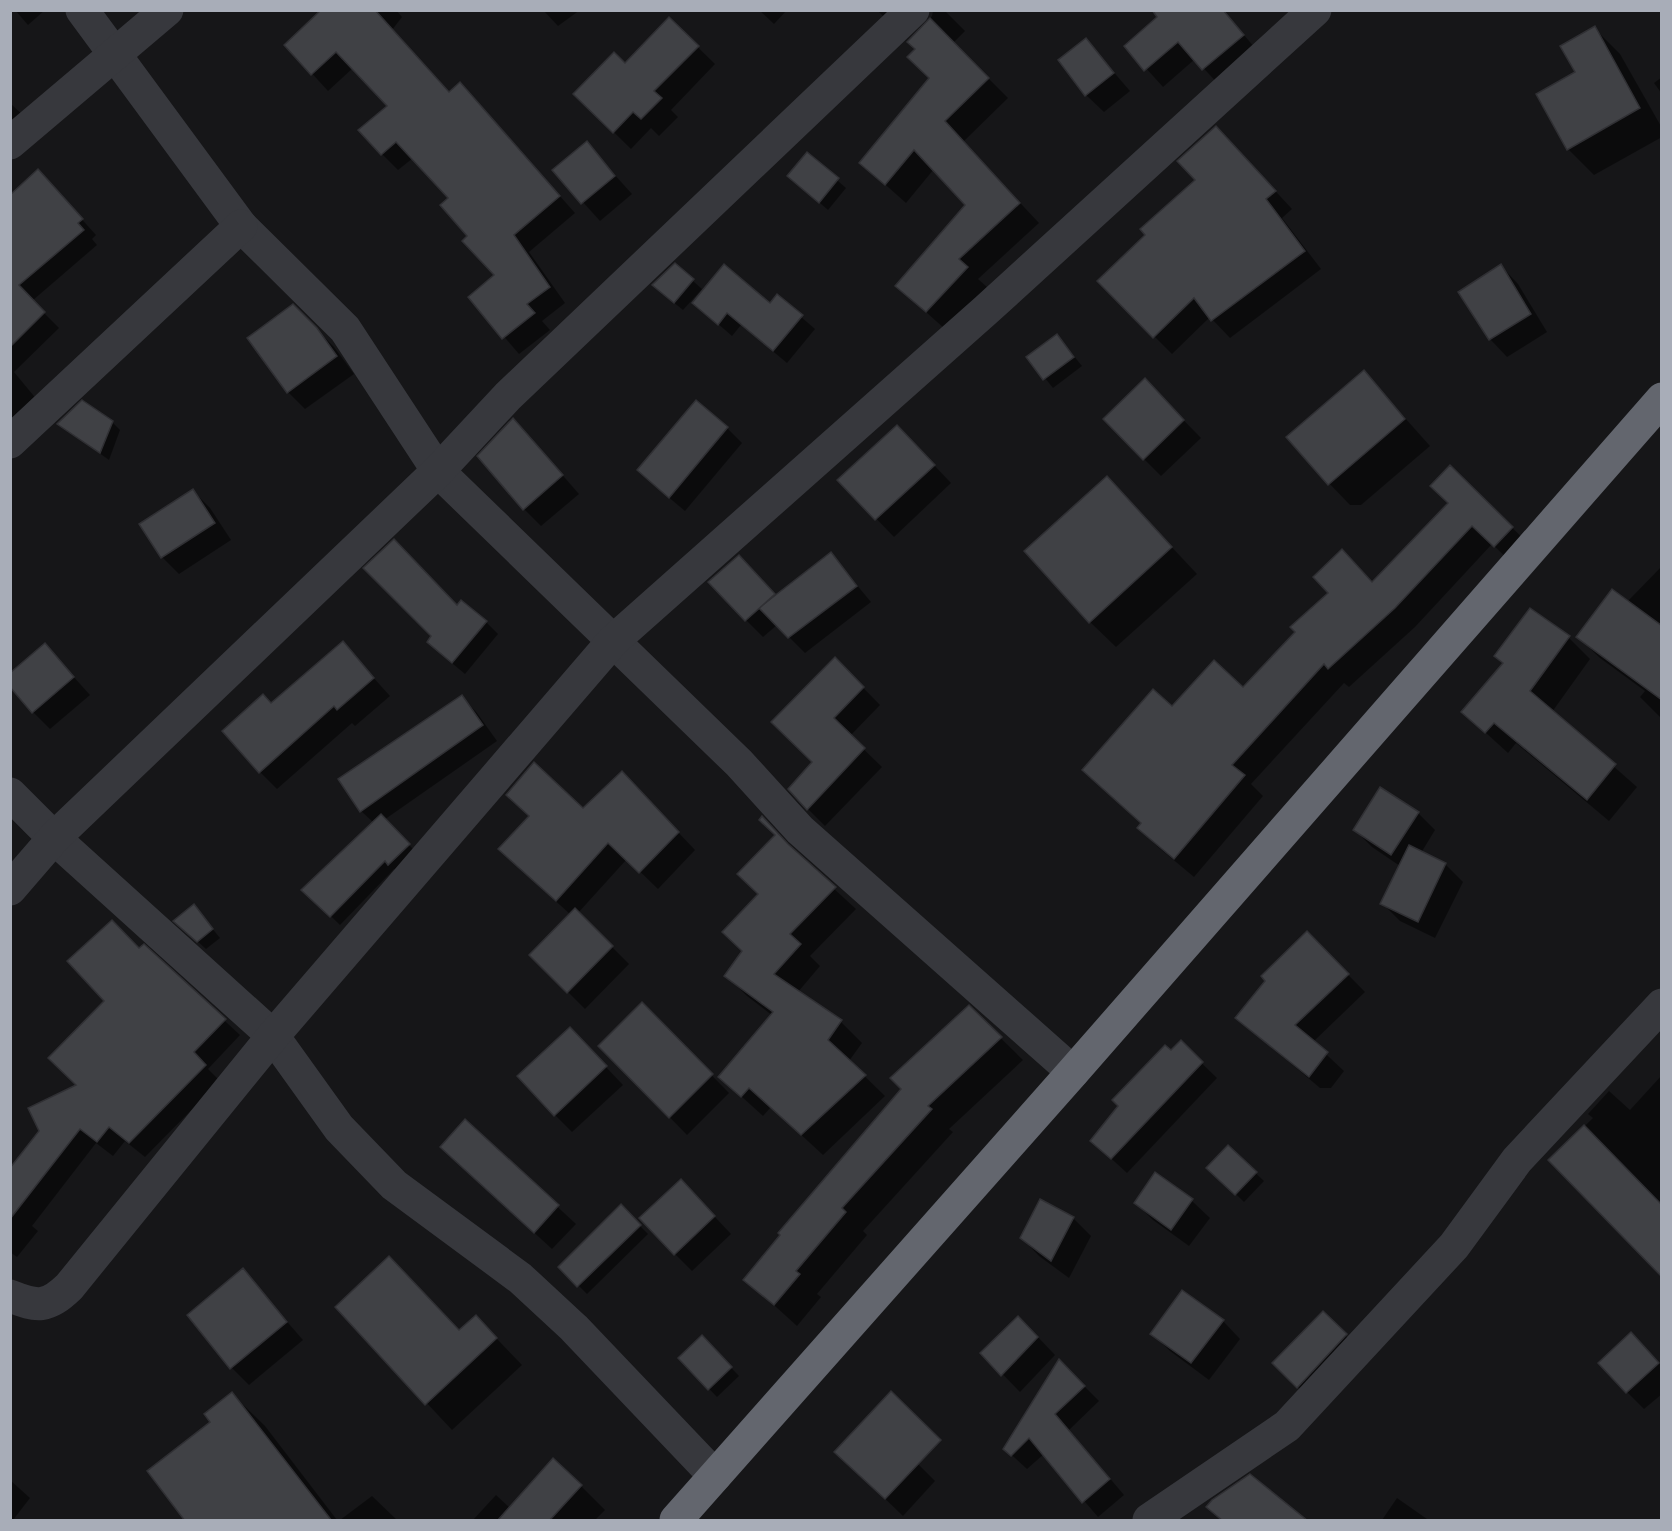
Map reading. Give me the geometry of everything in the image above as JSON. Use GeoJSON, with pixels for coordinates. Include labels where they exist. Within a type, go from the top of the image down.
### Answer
{"type":"FeatureCollection","features":[{"type":"Feature","properties":{"kind":"highway"},"geometry":{"type":"LineString","coordinates":[[676,1521],[1073,1072],[1662,399]]}},
{"type":"Feature","properties":{"kind":"street"},"geometry":{"type":"LineString","coordinates":[[82,10],[241,226],[345,329],[438,471],[739,763],[800,830],[1073,1072]]}},
{"type":"Feature","properties":{"kind":"street"},"geometry":{"type":"LineString","coordinates":[[10,143],[167,10]]}},
{"type":"Feature","properties":{"kind":"street"},"geometry":{"type":"LineString","coordinates":[[10,889],[54,838],[438,471],[508,396],[913,10]]}},
{"type":"Feature","properties":{"kind":"street"},"geometry":{"type":"LineString","coordinates":[[10,1296],[35,1305],[48,1304],[69,1287],[273,1036],[613,641],[995,302],[1315,10]]}},
{"type":"Feature","properties":{"kind":"street"},"geometry":{"type":"LineString","coordinates":[[10,442],[241,226]]}},
{"type":"Feature","properties":{"kind":"street"},"geometry":{"type":"LineString","coordinates":[[10,794],[54,838],[273,1036],[339,1128],[394,1185],[520,1278],[574,1328],[715,1476]]}},
{"type":"Feature","properties":{"kind":"street"},"geometry":{"type":"LineString","coordinates":[[1149,1521],[1287,1425],[1454,1246],[1517,1160],[1662,1005]]}},
{"type":"Feature","properties":{"kind":"building"},"geometry":{"type":"Polygon","coordinates":[[[321,10],[375,10],[449,92],[460,82],[560,196],[514,235],[550,287],[527,304],[535,313],[502,339],[468,297],[494,275],[462,241],[467,236],[440,205],[448,198],[396,142],[381,155],[358,130],[387,106],[336,52],[311,75],[284,45],[321,10]]]}},
{"type":"Feature","properties":{"kind":"building"},"geometry":{"type":"Polygon","coordinates":[[[1152,10],[1223,10],[1244,35],[1202,70],[1178,42],[1144,71],[1124,46],[1157,17],[1152,10]]]}},
{"type":"Feature","properties":{"kind":"building"},"geometry":{"type":"Polygon","coordinates":[[[669,17],[699,46],[654,91],[662,98],[641,119],[633,112],[613,133],[573,94],[614,52],[625,63],[669,17]]]}},
{"type":"Feature","properties":{"kind":"building"},"geometry":{"type":"Polygon","coordinates":[[[930,18],[989,78],[945,121],[1020,203],[959,259],[968,267],[926,312],[895,286],[965,205],[914,150],[885,185],[859,163],[929,78],[907,57],[915,49],[907,42],[930,18]]]}},
{"type":"Feature","properties":{"kind":"building"},"geometry":{"type":"Polygon","coordinates":[[[1595,26],[1640,108],[1567,150],[1536,94],[1575,72],[1560,46],[1595,26]]]}},
{"type":"Feature","properties":{"kind":"building"},"geometry":{"type":"Polygon","coordinates":[[[1086,38],[1114,73],[1085,96],[1058,60],[1086,38]]]}},
{"type":"Feature","properties":{"kind":"building"},"geometry":{"type":"Polygon","coordinates":[[[1216,126],[1276,191],[1266,199],[1305,251],[1211,321],[1194,298],[1153,338],[1097,281],[1145,235],[1140,229],[1195,180],[1177,161],[1216,126]]]}},
{"type":"Feature","properties":{"kind":"building"},"geometry":{"type":"Polygon","coordinates":[[[587,141],[615,176],[581,204],[552,170],[587,141]]]}},
{"type":"Feature","properties":{"kind":"building"},"geometry":{"type":"Polygon","coordinates":[[[807,152],[839,178],[819,203],[787,176],[807,152]]]}},
{"type":"Feature","properties":{"kind":"building"},"geometry":{"type":"Polygon","coordinates":[[[38,169],[83,219],[78,223],[84,230],[19,285],[45,312],[10,347],[10,195],[38,169]]]}},
{"type":"Feature","properties":{"kind":"building"},"geometry":{"type":"Polygon","coordinates":[[[675,263],[694,279],[674,303],[652,285],[675,263]]]}},
{"type":"Feature","properties":{"kind":"building"},"geometry":{"type":"Polygon","coordinates":[[[724,264],[770,303],[777,294],[803,315],[773,351],[727,313],[718,325],[692,303],[724,264]]]}},
{"type":"Feature","properties":{"kind":"building"},"geometry":{"type":"Polygon","coordinates":[[[1501,264],[1531,314],[1489,340],[1458,292],[1501,264]]]}},
{"type":"Feature","properties":{"kind":"building"},"geometry":{"type":"Polygon","coordinates":[[[293,304],[317,328],[337,356],[287,393],[247,338],[293,304]]]}},
{"type":"Feature","properties":{"kind":"building"},"geometry":{"type":"Polygon","coordinates":[[[1057,334],[1074,357],[1043,380],[1026,357],[1057,334]]]}},
{"type":"Feature","properties":{"kind":"building"},"geometry":{"type":"Polygon","coordinates":[[[1364,370],[1405,419],[1328,485],[1286,437],[1364,370]]]}},
{"type":"Feature","properties":{"kind":"building"},"geometry":{"type":"Polygon","coordinates":[[[1145,378],[1184,420],[1143,460],[1103,419],[1145,378]]]}},
{"type":"Feature","properties":{"kind":"building"},"geometry":{"type":"Polygon","coordinates":[[[82,400],[113,421],[100,453],[57,424],[82,400]]]}},
{"type":"Feature","properties":{"kind":"building"},"geometry":{"type":"Polygon","coordinates":[[[696,400],[728,427],[669,498],[637,470],[696,400]]]}},
{"type":"Feature","properties":{"kind":"building"},"geometry":{"type":"Polygon","coordinates":[[[513,418],[563,475],[523,510],[477,456],[513,418]]]}},
{"type":"Feature","properties":{"kind":"building"},"geometry":{"type":"Polygon","coordinates":[[[897,425],[935,465],[875,520],[837,480],[897,425]]]}},
{"type":"Feature","properties":{"kind":"building"},"geometry":{"type":"Polygon","coordinates":[[[1450,465],[1513,527],[1494,547],[1472,526],[1395,608],[1328,669],[1324,664],[1232,765],[1245,775],[1174,859],[1137,828],[1141,823],[1082,770],[1153,689],[1172,706],[1214,660],[1243,687],[1295,632],[1290,627],[1328,593],[1313,577],[1342,549],[1372,582],[1448,503],[1430,486],[1450,465]]]}},
{"type":"Feature","properties":{"kind":"building"},"geometry":{"type":"Polygon","coordinates":[[[1107,476],[1172,547],[1089,623],[1024,551],[1107,476]]]}},
{"type":"Feature","properties":{"kind":"building"},"geometry":{"type":"Polygon","coordinates":[[[193,489],[215,523],[161,558],[139,524],[193,489]]]}},
{"type":"Feature","properties":{"kind":"building"},"geometry":{"type":"Polygon","coordinates":[[[394,539],[457,605],[461,600],[487,621],[452,663],[427,642],[431,636],[363,568],[394,539]]]}},
{"type":"Feature","properties":{"kind":"building"},"geometry":{"type":"Polygon","coordinates":[[[831,552],[857,586],[788,638],[759,608],[831,552]]]}},
{"type":"Feature","properties":{"kind":"building"},"geometry":{"type":"Polygon","coordinates":[[[739,555],[775,594],[745,621],[708,582],[739,555]]]}},
{"type":"Feature","properties":{"kind":"building"},"geometry":{"type":"Polygon","coordinates":[[[1612,589],[1662,626],[1662,700],[1576,637],[1612,589]]]}},
{"type":"Feature","properties":{"kind":"building"},"geometry":{"type":"Polygon","coordinates":[[[1530,608],[1570,636],[1530,691],[1616,764],[1587,800],[1494,723],[1485,733],[1461,712],[1503,663],[1494,656],[1530,608]]]}},
{"type":"Feature","properties":{"kind":"building"},"geometry":{"type":"Polygon","coordinates":[[[343,641],[374,678],[337,710],[334,706],[259,773],[222,731],[263,694],[271,703],[343,641]]]}},
{"type":"Feature","properties":{"kind":"building"},"geometry":{"type":"Polygon","coordinates":[[[45,643],[74,677],[32,713],[10,687],[10,673],[45,643]]]}},
{"type":"Feature","properties":{"kind":"building"},"geometry":{"type":"Polygon","coordinates":[[[835,657],[864,687],[834,718],[865,748],[807,810],[788,789],[812,762],[771,722],[835,657]]]}},
{"type":"Feature","properties":{"kind":"building"},"geometry":{"type":"Polygon","coordinates":[[[462,695],[483,725],[360,812],[338,779],[462,695]]]}},
{"type":"Feature","properties":{"kind":"building"},"geometry":{"type":"Polygon","coordinates":[[[534,762],[583,808],[622,771],[679,832],[639,873],[608,843],[556,901],[498,849],[529,816],[506,795],[534,762]]]}},
{"type":"Feature","properties":{"kind":"building"},"geometry":{"type":"Polygon","coordinates":[[[1380,787],[1419,812],[1391,855],[1353,830],[1380,787]]]}},
{"type":"Feature","properties":{"kind":"building"},"geometry":{"type":"Polygon","coordinates":[[[381,814],[410,844],[388,865],[385,861],[330,917],[301,890],[381,814]]]}},
{"type":"Feature","properties":{"kind":"building"},"geometry":{"type":"Polygon","coordinates":[[[762,816],[788,844],[836,887],[790,934],[801,944],[774,974],[842,1020],[828,1040],[866,1075],[801,1135],[749,1088],[741,1097],[718,1077],[773,1012],[724,976],[742,951],[722,932],[758,894],[737,874],[775,835],[759,820],[762,816]]]}},
{"type":"Feature","properties":{"kind":"building"},"geometry":{"type":"Polygon","coordinates":[[[1409,845],[1446,863],[1418,922],[1380,904],[1409,845]]]}},
{"type":"Feature","properties":{"kind":"building"},"geometry":{"type":"Polygon","coordinates":[[[194,904],[213,929],[197,942],[173,921],[194,904]]]}},
{"type":"Feature","properties":{"kind":"building"},"geometry":{"type":"Polygon","coordinates":[[[575,908],[613,946],[567,993],[529,955],[575,908]]]}},
{"type":"Feature","properties":{"kind":"building"},"geometry":{"type":"Polygon","coordinates":[[[112,920],[139,948],[144,944],[226,1019],[194,1052],[206,1065],[129,1143],[109,1127],[97,1142],[80,1129],[10,1219],[10,1168],[39,1131],[28,1108],[76,1085],[48,1058],[104,1001],[67,961],[112,920]]]}},
{"type":"Feature","properties":{"kind":"building"},"geometry":{"type":"Polygon","coordinates":[[[1307,931],[1349,974],[1295,1025],[1328,1052],[1309,1077],[1235,1018],[1265,981],[1261,976],[1307,931]]]}},
{"type":"Feature","properties":{"kind":"building"},"geometry":{"type":"Polygon","coordinates":[[[642,1002],[713,1074],[669,1118],[598,1046],[642,1002]]]}},
{"type":"Feature","properties":{"kind":"building"},"geometry":{"type":"Polygon","coordinates":[[[969,1005],[1002,1037],[928,1106],[932,1109],[842,1208],[846,1212],[796,1271],[800,1274],[774,1305],[743,1280],[780,1235],[778,1233],[901,1089],[890,1078],[969,1005]]]}},
{"type":"Feature","properties":{"kind":"building"},"geometry":{"type":"Polygon","coordinates":[[[570,1027],[607,1066],[554,1116],[517,1076],[570,1027]]]}},
{"type":"Feature","properties":{"kind":"building"},"geometry":{"type":"Polygon","coordinates":[[[1181,1040],[1203,1062],[1111,1159],[1090,1141],[1118,1106],[1112,1100],[1165,1045],[1171,1050],[1181,1040]]]}},
{"type":"Feature","properties":{"kind":"building"},"geometry":{"type":"Polygon","coordinates":[[[465,1119],[559,1205],[534,1233],[440,1147],[465,1119]]]}},
{"type":"Feature","properties":{"kind":"building"},"geometry":{"type":"Polygon","coordinates":[[[1584,1125],[1662,1205],[1662,1277],[1548,1160],[1584,1125]]]}},
{"type":"Feature","properties":{"kind":"building"},"geometry":{"type":"Polygon","coordinates":[[[1228,1145],[1257,1172],[1235,1195],[1206,1168],[1228,1145]]]}},
{"type":"Feature","properties":{"kind":"building"},"geometry":{"type":"Polygon","coordinates":[[[1155,1172],[1193,1199],[1171,1230],[1134,1203],[1155,1172]]]}},
{"type":"Feature","properties":{"kind":"building"},"geometry":{"type":"Polygon","coordinates":[[[681,1179],[715,1216],[674,1255],[639,1218],[681,1179]]]}},
{"type":"Feature","properties":{"kind":"building"},"geometry":{"type":"Polygon","coordinates":[[[1040,1199],[1074,1217],[1051,1261],[1020,1238],[1040,1199]]]}},
{"type":"Feature","properties":{"kind":"building"},"geometry":{"type":"Polygon","coordinates":[[[621,1204],[641,1225],[577,1287],[558,1267],[621,1204]]]}},
{"type":"Feature","properties":{"kind":"building"},"geometry":{"type":"Polygon","coordinates":[[[389,1256],[459,1330],[476,1315],[497,1338],[425,1405],[335,1307],[389,1256]]]}},
{"type":"Feature","properties":{"kind":"building"},"geometry":{"type":"Polygon","coordinates":[[[243,1268],[287,1322],[230,1369],[187,1315],[243,1268]]]}},
{"type":"Feature","properties":{"kind":"building"},"geometry":{"type":"Polygon","coordinates":[[[1182,1290],[1224,1320],[1191,1363],[1150,1334],[1182,1290]]]}},
{"type":"Feature","properties":{"kind":"building"},"geometry":{"type":"Polygon","coordinates":[[[1323,1311],[1347,1334],[1297,1388],[1272,1363],[1323,1311]]]}},
{"type":"Feature","properties":{"kind":"building"},"geometry":{"type":"Polygon","coordinates":[[[1018,1316],[1038,1337],[1001,1376],[980,1353],[1018,1316]]]}},
{"type":"Feature","properties":{"kind":"building"},"geometry":{"type":"Polygon","coordinates":[[[1631,1332],[1659,1363],[1626,1393],[1598,1363],[1631,1332]]]}},
{"type":"Feature","properties":{"kind":"building"},"geometry":{"type":"Polygon","coordinates":[[[702,1335],[732,1367],[708,1390],[678,1358],[702,1335]]]}},
{"type":"Feature","properties":{"kind":"building"},"geometry":{"type":"Polygon","coordinates":[[[1059,1359],[1085,1386],[1055,1414],[1110,1479],[1082,1503],[1029,1438],[1011,1456],[1003,1449],[1059,1359]]]}},
{"type":"Feature","properties":{"kind":"building"},"geometry":{"type":"Polygon","coordinates":[[[891,1391],[941,1440],[885,1499],[834,1452],[891,1391]]]}},
{"type":"Feature","properties":{"kind":"building"},"geometry":{"type":"Polygon","coordinates":[[[232,1392],[332,1521],[185,1521],[147,1471],[210,1422],[204,1414],[232,1392]]]}},
{"type":"Feature","properties":{"kind":"building"},"geometry":{"type":"Polygon","coordinates":[[[553,1458],[582,1485],[549,1521],[497,1521],[553,1458]]]}},
{"type":"Feature","properties":{"kind":"building"},"geometry":{"type":"Polygon","coordinates":[[[1250,1474],[1308,1521],[1223,1521],[1206,1507],[1212,1500],[1250,1474]]]}}]}
